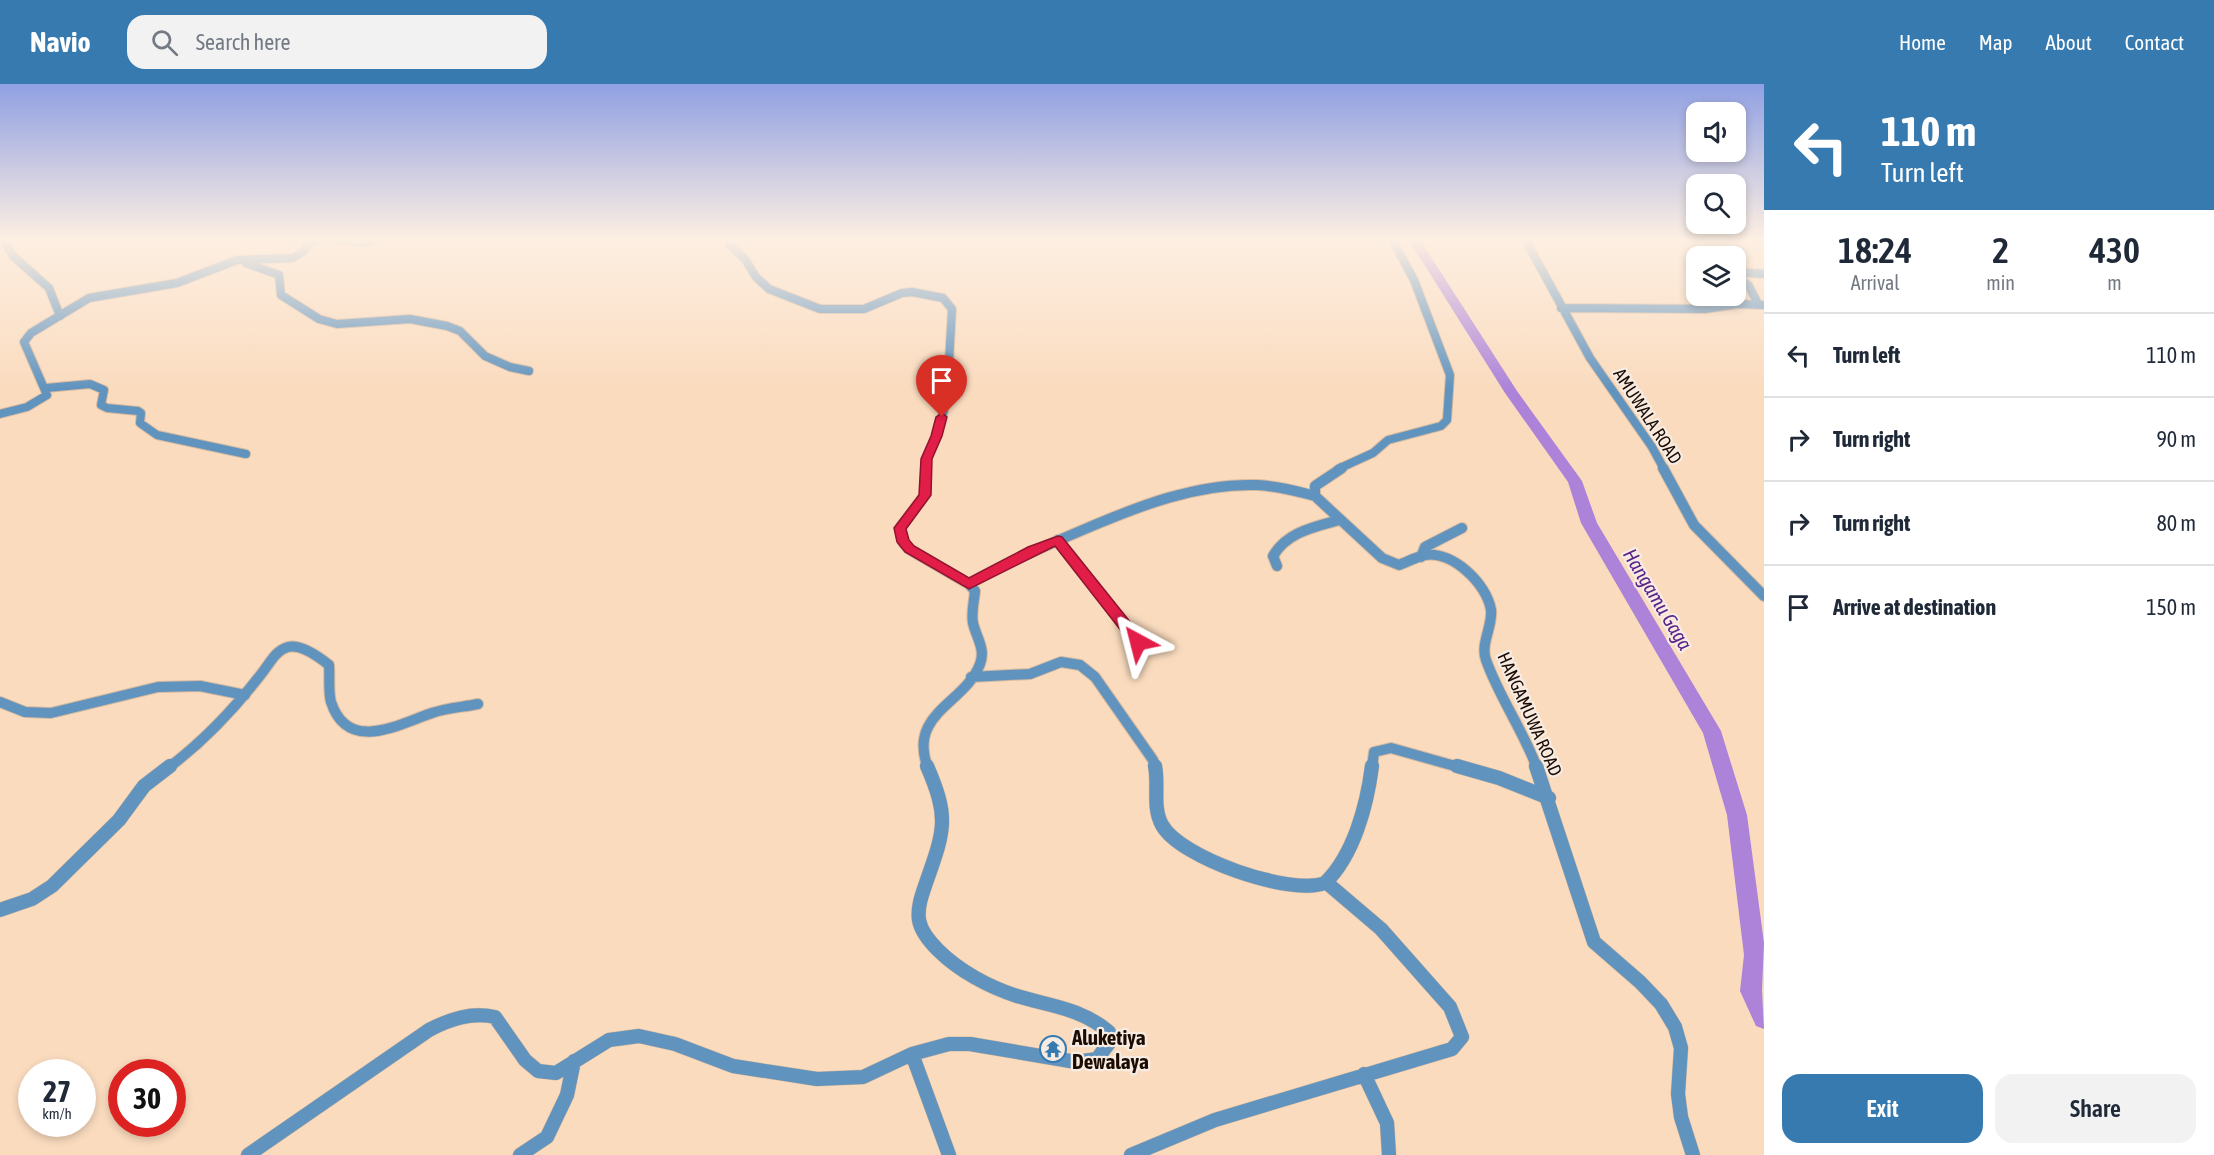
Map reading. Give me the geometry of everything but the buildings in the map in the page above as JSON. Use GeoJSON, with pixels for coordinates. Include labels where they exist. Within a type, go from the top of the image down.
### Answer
{"type":"FeatureCollection","features":[{"type":"Feature","properties":{"kind":"street"},"geometry":{"type":"LineString","coordinates":[[49,289],[60,316]]}},
{"type":"Feature","properties":{"kind":"street"},"geometry":{"type":"LineString","coordinates":[[0,414],[27,407],[47,395],[46,388],[24,342],[31,333],[89,298],[142,289]]}},
{"type":"Feature","properties":{"kind":"street"},"geometry":{"type":"LineString","coordinates":[[281,289],[281,294],[319,319],[337,324],[410,319],[447,326],[460,332],[485,356],[510,367],[529,371]]}},
{"type":"Feature","properties":{"kind":"street"},"geometry":{"type":"LineString","coordinates":[[248,1155],[429,1030],[451,1019],[482,1013],[495,1017],[525,1060],[538,1071],[556,1073],[609,1040],[639,1036],[675,1044],[733,1066],[817,1078],[863,1077],[912,1054],[949,1044],[970,1044],[1076,1062],[1097,1059],[1109,1043],[1108,1032],[1095,1019],[1074,1010],[1015,996],[990,985],[949,959],[923,932],[919,920],[920,905],[938,847],[943,811],[940,792],[924,759],[922,745],[925,731],[933,716],[971,677],[980,664],[982,652],[972,621],[975,591],[969,584],[909,549],[903,542],[900,528],[925,495],[926,459],[937,436],[946,398],[952,309],[950,303],[934,295],[912,292],[902,293],[864,309],[834,310],[814,307],[769,289]]}},
{"type":"Feature","properties":{"kind":"street"},"geometry":{"type":"LineString","coordinates":[[969,584],[1033,550],[1148,502],[1186,491],[1244,485],[1278,488],[1315,496],[1315,486],[1332,472],[1373,453],[1388,440],[1442,426],[1447,420],[1450,375],[1417,289]]}},
{"type":"Feature","properties":{"kind":"street","name":"AMUWALA ROAD"},"geometry":{"type":"LineString","coordinates":[[1551,289],[1590,358],[1652,447],[1694,525],[1764,597]]}},
{"type":"Feature","properties":{"kind":"street"},"geometry":{"type":"LineString","coordinates":[[1561,308],[1705,309],[1761,304],[1751,289]]}},
{"type":"Feature","properties":{"kind":"street"},"geometry":{"type":"LineString","coordinates":[[46,388],[90,384],[104,390],[101,405],[141,412],[140,423],[157,435],[246,454]]}},
{"type":"Feature","properties":{"kind":"street","name":"HANGAMUWA ROAD"},"geometry":{"type":"LineString","coordinates":[[1315,496],[1382,558],[1399,565],[1426,555],[1446,559],[1466,569],[1478,582],[1491,610],[1484,655],[1491,675],[1531,752],[1549,799],[1594,942],[1640,982],[1661,1004],[1676,1027],[1681,1048],[1678,1094],[1681,1117],[1693,1155]]}},
{"type":"Feature","properties":{"kind":"street"},"geometry":{"type":"LineString","coordinates":[[1278,566],[1273,556],[1277,546],[1287,538],[1339,520]]}},
{"type":"Feature","properties":{"kind":"street"},"geometry":{"type":"LineString","coordinates":[[1421,557],[1425,547],[1462,528]]}},
{"type":"Feature","properties":{"kind":"street"},"geometry":{"type":"LineString","coordinates":[[1058,540],[1138,642]]}},
{"type":"Feature","properties":{"kind":"street"},"geometry":{"type":"LineString","coordinates":[[0,910],[32,899],[52,886],[119,820],[144,786],[197,746],[245,695],[274,654],[291,646],[315,654],[329,665],[331,702],[341,719],[354,729],[374,733],[392,729],[434,712],[478,704]]}},
{"type":"Feature","properties":{"kind":"street"},"geometry":{"type":"LineString","coordinates":[[971,677],[1030,674],[1061,662],[1080,665],[1095,676],[1153,760],[1158,772],[1157,815],[1166,831],[1213,861],[1245,875],[1303,886],[1319,887],[1327,883],[1339,866],[1368,796],[1374,752],[1391,748],[1499,777],[1545,795],[1549,799]]}},
{"type":"Feature","properties":{"kind":"street"},"geometry":{"type":"LineString","coordinates":[[0,702],[25,712],[51,713],[158,687],[200,686],[245,695]]}},
{"type":"Feature","properties":{"kind":"street"},"geometry":{"type":"LineString","coordinates":[[1131,1155],[1215,1120],[1452,1049],[1462,1037],[1450,1007],[1381,929],[1327,883]]}},
{"type":"Feature","properties":{"kind":"street"},"geometry":{"type":"LineString","coordinates":[[912,1054],[949,1155]]}},
{"type":"Feature","properties":{"kind":"street"},"geometry":{"type":"LineString","coordinates":[[520,1155],[548,1137],[567,1095],[574,1061]]}},
{"type":"Feature","properties":{"kind":"street"},"geometry":{"type":"LineString","coordinates":[[1364,1074],[1387,1124],[1389,1155]]}},
{"type":"Feature","properties":{"kind":"waterway","name":"Hangamu Gaga"},"geometry":{"type":"LineString","coordinates":[[1446,289],[1512,393],[1575,481],[1589,523],[1712,731],[1737,815],[1755,955],[1751,991],[1764,1018]]}},
{"type":"Feature","properties":{"kind":"place","name":"Aluketiya Dewalaya"},"geometry":{"type":"Point","coordinates":[1053,1049]}},
{"type":"Feature","properties":{"kind":"route"},"geometry":{"type":"LineString","coordinates":[[942,417],[937,436],[926,459],[925,495],[900,528],[903,542],[909,549],[969,584],[1033,550],[1058,540],[1138,642]]}}]}
